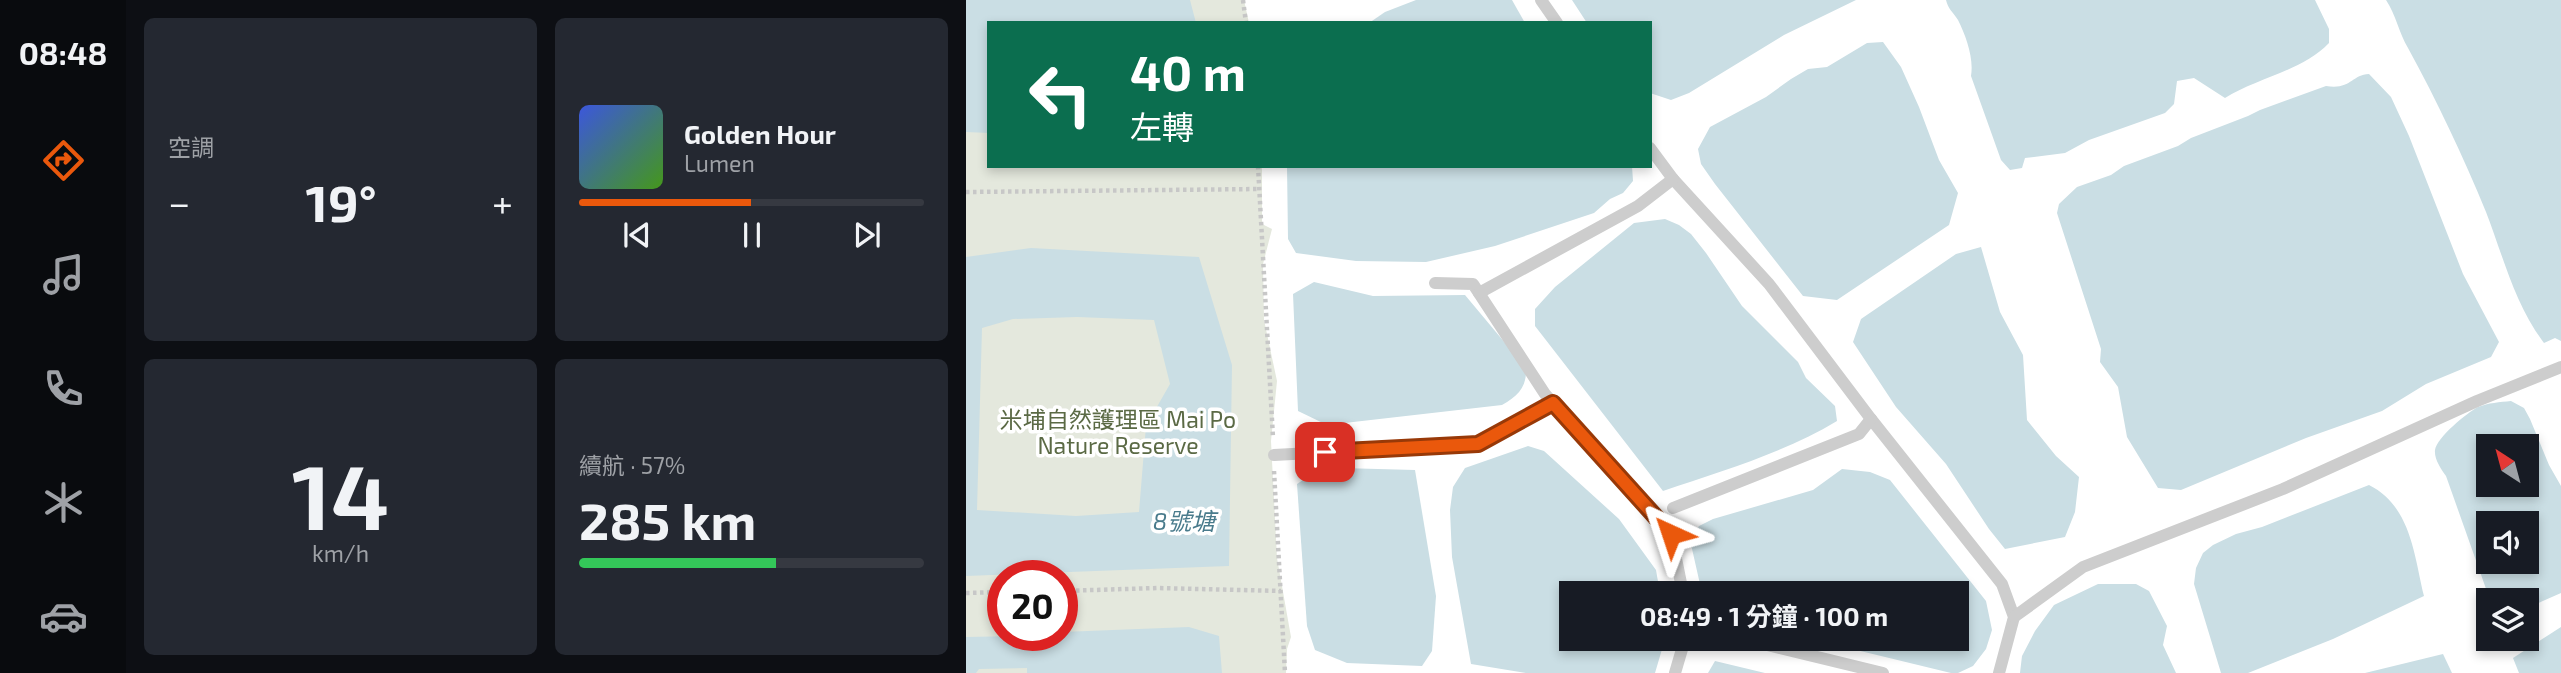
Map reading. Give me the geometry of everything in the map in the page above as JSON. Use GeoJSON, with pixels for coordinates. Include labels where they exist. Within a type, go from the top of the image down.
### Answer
{"type":"FeatureCollection","features":[{"type":"Feature","properties":{"kind":"lane"},"geometry":{"type":"LineString","coordinates":[[1541,0],[1556,21]]}},
{"type":"Feature","properties":{"kind":"lane"},"geometry":{"type":"LineString","coordinates":[[1652,151],[1673,179],[1769,284],[1871,419],[2002,584],[2014,617],[1999,673]]}},
{"type":"Feature","properties":{"kind":"lane"},"geometry":{"type":"LineString","coordinates":[[1479,293],[1638,206],[1673,179]]}},
{"type":"Feature","properties":{"kind":"lane"},"geometry":{"type":"LineString","coordinates":[[1434,283],[1472,284],[1545,394],[1671,534],[1681,581]]}},
{"type":"Feature","properties":{"kind":"lane"},"geometry":{"type":"LineString","coordinates":[[2014,617],[2083,567],[2283,489],[2477,401],[2561,367]]}},
{"type":"Feature","properties":{"kind":"lane"},"geometry":{"type":"LineString","coordinates":[[1273,455],[1478,444],[1553,403]]}},
{"type":"Feature","properties":{"kind":"lane"},"geometry":{"type":"LineString","coordinates":[[1673,508],[1859,434],[1871,419]]}},
{"type":"Feature","properties":{"kind":"lane"},"geometry":{"type":"LineString","coordinates":[[1675,673],[1681,651]]}},
{"type":"Feature","properties":{"kind":"lane"},"geometry":{"type":"LineString","coordinates":[[1792,651],[1882,673]]}},
{"type":"Feature","properties":{"kind":"path"},"geometry":{"type":"LineString","coordinates":[[1243,0],[1246,21]]}},
{"type":"Feature","properties":{"kind":"path"},"geometry":{"type":"LineString","coordinates":[[1258,168],[1285,673]]}},
{"type":"Feature","properties":{"kind":"path"},"geometry":{"type":"LineString","coordinates":[[966,192],[1261,189]]}},
{"type":"Feature","properties":{"kind":"path"},"geometry":{"type":"LineString","coordinates":[[1078,590],[1157,588],[1281,591]]}},
{"type":"Feature","properties":{"kind":"path"},"geometry":{"type":"LineString","coordinates":[[966,593],[987,592]]}},
{"type":"Feature","properties":{"kind":"green space","name":"米埔自然護理區 Mai Po Nature Reserve"},"geometry":{"type":"Polygon","coordinates":[[[966,0],[1244,0],[1249,21],[987,21],[987,168],[1262,168],[1262,224],[1272,229],[1263,264],[1264,320],[1277,381],[1271,441],[1277,558],[1291,637],[1287,649],[1286,673],[966,673],[966,0]]]}},
{"type":"Feature","properties":{"kind":"water"},"geometry":{"type":"Polygon","coordinates":[[[966,0],[1190,0],[1195,21],[987,21],[987,133],[966,132],[966,0]]]}},
{"type":"Feature","properties":{"kind":"water"},"geometry":{"type":"Polygon","coordinates":[[[1416,0],[1512,0],[1524,21],[1372,21],[1385,12],[1416,0]]]}},
{"type":"Feature","properties":{"kind":"water"},"geometry":{"type":"Polygon","coordinates":[[[1572,0],[1856,0],[1784,35],[1689,93],[1671,100],[1652,94],[1652,21],[1586,21],[1572,0]]]}},
{"type":"Feature","properties":{"kind":"water"},"geometry":{"type":"Polygon","coordinates":[[[1946,0],[2315,0],[2329,29],[2329,43],[2306,61],[2225,98],[2194,78],[2177,81],[2174,104],[2165,113],[2089,140],[2065,153],[2025,158],[2022,168],[2010,170],[2001,160],[1971,76],[1970,55],[1964,33],[1946,0]]]}},
{"type":"Feature","properties":{"kind":"water"},"geometry":{"type":"Polygon","coordinates":[[[2386,0],[2561,0],[2561,341],[2555,338],[2544,343],[2525,313],[2468,170],[2386,0]]]}},
{"type":"Feature","properties":{"kind":"water"},"geometry":{"type":"Polygon","coordinates":[[[1883,42],[1901,67],[1939,160],[1958,193],[1949,225],[1837,300],[1803,296],[1715,184],[1701,164],[1698,149],[1710,127],[1766,97],[1808,69],[1827,67],[1867,43],[1883,42]]]}},
{"type":"Feature","properties":{"kind":"water"},"geometry":{"type":"Polygon","coordinates":[[[2369,74],[2391,97],[2463,274],[2499,342],[2491,357],[2426,384],[2382,411],[2306,438],[2181,490],[2158,488],[2127,437],[2118,387],[2100,362],[2101,349],[2057,213],[2059,204],[2077,187],[2111,175],[2124,166],[2260,110],[2326,86],[2341,86],[2369,74]]]}},
{"type":"Feature","properties":{"kind":"water"},"geometry":{"type":"Polygon","coordinates":[[[1287,168],[1632,168],[1633,181],[1623,193],[1610,199],[1594,213],[1495,246],[1426,262],[1356,261],[1296,253],[1288,239],[1287,168]]]}},
{"type":"Feature","properties":{"kind":"water"},"geometry":{"type":"Polygon","coordinates":[[[1665,219],[1691,234],[1742,306],[1798,362],[1806,378],[1835,406],[1837,421],[1774,452],[1663,491],[1535,326],[1535,309],[1555,287],[1634,223],[1665,219]]]}},
{"type":"Feature","properties":{"kind":"water"},"geometry":{"type":"Polygon","coordinates":[[[1981,247],[2000,312],[2023,355],[2027,420],[2056,456],[2079,477],[2075,512],[2065,537],[2005,549],[1946,464],[1896,407],[1853,342],[1861,319],[1956,254],[1981,247]]]}},
{"type":"Feature","properties":{"kind":"water","name":"8號塘"},"geometry":{"type":"Polygon","coordinates":[[[1031,248],[1199,257],[1232,365],[1229,566],[1078,572],[1078,560],[987,560],[987,575],[966,576],[966,257],[1031,248]],[[1077,317],[1013,319],[982,328],[977,510],[1076,516],[1139,512],[1146,426],[1170,384],[1154,320],[1077,317]]]}},
{"type":"Feature","properties":{"kind":"water"},"geometry":{"type":"Polygon","coordinates":[[[1314,282],[1373,296],[1465,295],[1526,368],[1523,386],[1513,398],[1502,405],[1327,425],[1298,411],[1293,294],[1314,282]]]}},
{"type":"Feature","properties":{"kind":"water"},"geometry":{"type":"Polygon","coordinates":[[[2511,401],[2524,408],[2536,434],[2476,434],[2476,497],[2539,497],[2539,441],[2561,486],[2561,593],[2539,603],[2539,588],[2486,588],[2481,574],[2539,574],[2539,511],[2476,511],[2476,561],[2435,453],[2441,439],[2467,414],[2478,407],[2511,401]]]}},
{"type":"Feature","properties":{"kind":"water"},"geometry":{"type":"Polygon","coordinates":[[[1528,446],[1544,451],[1619,519],[1656,570],[1658,581],[1559,581],[1559,651],[1661,651],[1655,673],[1526,673],[1471,664],[1452,557],[1450,510],[1453,487],[1465,468],[1528,446]]]}},
{"type":"Feature","properties":{"kind":"water"},"geometry":{"type":"Polygon","coordinates":[[[1341,468],[1415,470],[1436,596],[1432,651],[1422,666],[1347,663],[1315,650],[1307,626],[1297,484],[1312,474],[1341,468]]]}},
{"type":"Feature","properties":{"kind":"water"},"geometry":{"type":"Polygon","coordinates":[[[1842,469],[1870,472],[1890,480],[1986,601],[1992,630],[1986,649],[1973,666],[1958,673],[1951,673],[1860,651],[1969,651],[1969,581],[1699,581],[1690,540],[1699,526],[1713,519],[1813,490],[1842,469]]]}},
{"type":"Feature","properties":{"kind":"water"},"geometry":{"type":"Polygon","coordinates":[[[2369,485],[2394,505],[2402,519],[2413,548],[2424,596],[2333,639],[2248,673],[2221,673],[2194,584],[2196,568],[2203,553],[2236,534],[2262,527],[2369,485]]]}},
{"type":"Feature","properties":{"kind":"water"},"geometry":{"type":"Polygon","coordinates":[[[2098,584],[2136,584],[2149,591],[2167,626],[2163,645],[2176,673],[2020,673],[2022,656],[2035,631],[2054,605],[2098,584]]]}},
{"type":"Feature","properties":{"kind":"water"},"geometry":{"type":"Polygon","coordinates":[[[1189,627],[1219,636],[1222,673],[1027,673],[1027,668],[979,669],[976,673],[966,673],[966,637],[987,637],[987,651],[1078,651],[1078,631],[1189,627]]]}},
{"type":"Feature","properties":{"kind":"water"},"geometry":{"type":"Polygon","coordinates":[[[2561,627],[2561,673],[2519,673],[2513,658],[2524,651],[2539,651],[2539,641],[2561,627]]]}},
{"type":"Feature","properties":{"kind":"water"},"geometry":{"type":"Polygon","coordinates":[[[2443,654],[2452,673],[2365,673],[2443,654]]]}},
{"type":"Feature","properties":{"kind":"water"},"geometry":{"type":"Polygon","coordinates":[[[1715,661],[1765,673],[1708,673],[1715,661]]]}},
{"type":"Feature","properties":{"kind":"route"},"geometry":{"type":"LineString","coordinates":[[1325,452],[1478,444],[1553,403],[1671,534]]}}]}
